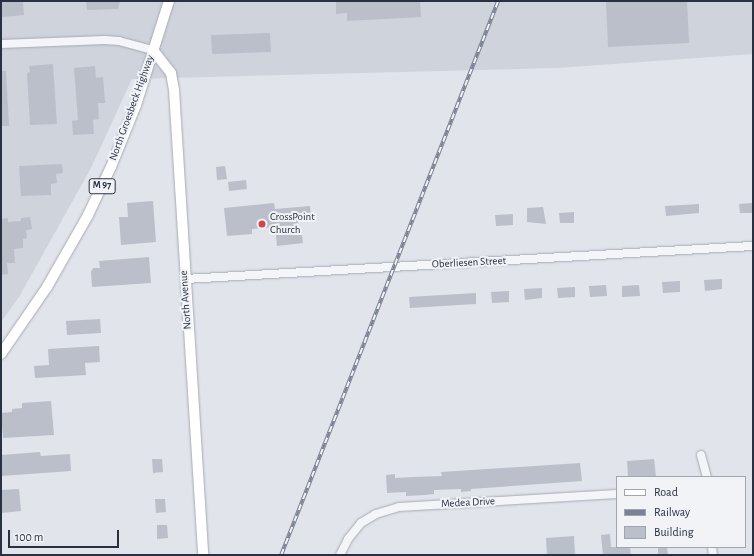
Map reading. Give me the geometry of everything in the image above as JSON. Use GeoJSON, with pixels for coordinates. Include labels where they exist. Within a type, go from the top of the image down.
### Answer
{"type":"FeatureCollection","features":[{"type":"Feature","properties":{"kind":"main road","name":"North Groesbeck Highway"},"geometry":{"type":"LineString","coordinates":[[1,354],[47,287],[88,215],[123,137],[169,1]]}},
{"type":"Feature","properties":{"kind":"main road","name":"North Avenue"},"geometry":{"type":"LineString","coordinates":[[153,50],[168,68],[173,80],[203,555]]}},
{"type":"Feature","properties":{"kind":"street"},"geometry":{"type":"LineString","coordinates":[[1,44],[94,40],[119,41],[153,50]]}},
{"type":"Feature","properties":{"kind":"street","name":"Oberliesen Street"},"geometry":{"type":"LineString","coordinates":[[185,279],[753,246]]}},
{"type":"Feature","properties":{"kind":"street"},"geometry":{"type":"LineString","coordinates":[[701,455],[707,476]]}},
{"type":"Feature","properties":{"kind":"street","name":"Medea Drive"},"geometry":{"type":"LineString","coordinates":[[340,555],[348,539],[360,523],[376,514],[399,507],[616,494]]}},
{"type":"Feature","properties":{"kind":"shaded area"},"geometry":{"type":"Polygon","coordinates":[[[1,1],[753,1],[753,54],[557,68],[132,79],[91,168],[19,297],[1,322],[1,1]]]}},
{"type":"Feature","properties":{"kind":"building"},"geometry":{"type":"Polygon","coordinates":[[[2,1],[23,1],[24,15],[2,17],[2,1]]]}},
{"type":"Feature","properties":{"kind":"building"},"geometry":{"type":"Polygon","coordinates":[[[86,1],[120,1],[118,9],[87,10],[86,1]]]}},
{"type":"Feature","properties":{"kind":"building"},"geometry":{"type":"Polygon","coordinates":[[[336,1],[420,1],[421,17],[347,21],[347,13],[336,14],[336,1]]]}},
{"type":"Feature","properties":{"kind":"building"},"geometry":{"type":"Polygon","coordinates":[[[606,1],[687,1],[689,43],[608,47],[606,1]]]}},
{"type":"Feature","properties":{"kind":"building"},"geometry":{"type":"Polygon","coordinates":[[[270,33],[271,52],[212,54],[211,35],[270,33]]]}},
{"type":"Feature","properties":{"kind":"building"},"geometry":{"type":"Polygon","coordinates":[[[53,64],[57,124],[30,125],[27,73],[30,72],[29,66],[53,64]]]}},
{"type":"Feature","properties":{"kind":"building"},"geometry":{"type":"Polygon","coordinates":[[[95,66],[96,78],[103,77],[105,103],[98,103],[99,119],[93,120],[94,134],[73,135],[72,121],[78,120],[74,68],[95,66]]]}},
{"type":"Feature","properties":{"kind":"building"},"geometry":{"type":"Polygon","coordinates":[[[1,71],[6,71],[9,126],[1,126],[1,71]]]}},
{"type":"Feature","properties":{"kind":"building"},"geometry":{"type":"Polygon","coordinates":[[[62,164],[63,173],[56,174],[57,183],[51,184],[51,195],[21,196],[19,166],[62,164]]]}},
{"type":"Feature","properties":{"kind":"building"},"geometry":{"type":"Polygon","coordinates":[[[225,166],[227,179],[217,180],[216,167],[225,166]]]}},
{"type":"Feature","properties":{"kind":"building"},"geometry":{"type":"Polygon","coordinates":[[[246,180],[247,189],[229,191],[228,182],[246,180]]]}},
{"type":"Feature","properties":{"kind":"building"},"geometry":{"type":"Polygon","coordinates":[[[153,201],[156,242],[121,245],[119,217],[128,217],[127,203],[153,201]]]}},
{"type":"Feature","properties":{"kind":"building","name":"CrossPoint Church"},"geometry":{"type":"Polygon","coordinates":[[[274,203],[275,209],[310,206],[311,220],[298,221],[299,235],[302,235],[303,243],[277,246],[275,227],[252,229],[252,234],[227,236],[224,208],[274,203]]]}},
{"type":"Feature","properties":{"kind":"building"},"geometry":{"type":"Polygon","coordinates":[[[753,203],[753,213],[740,213],[739,204],[753,203]]]}},
{"type":"Feature","properties":{"kind":"building"},"geometry":{"type":"Polygon","coordinates":[[[699,204],[699,213],[666,216],[665,206],[699,204]]]}},
{"type":"Feature","properties":{"kind":"building"},"geometry":{"type":"Polygon","coordinates":[[[543,207],[546,224],[527,222],[527,208],[543,207]]]}},
{"type":"Feature","properties":{"kind":"building"},"geometry":{"type":"Polygon","coordinates":[[[574,212],[574,223],[560,223],[559,213],[574,212]]]}},
{"type":"Feature","properties":{"kind":"building"},"geometry":{"type":"Polygon","coordinates":[[[513,214],[513,225],[496,226],[495,215],[513,214]]]}},
{"type":"Feature","properties":{"kind":"building"},"geometry":{"type":"Polygon","coordinates":[[[30,217],[32,229],[26,230],[27,238],[23,239],[23,248],[14,249],[15,263],[7,263],[8,274],[1,275],[1,219],[8,218],[8,222],[21,221],[21,218],[30,217]]]}},
{"type":"Feature","properties":{"kind":"building"},"geometry":{"type":"Polygon","coordinates":[[[149,257],[151,283],[92,287],[91,272],[93,268],[100,268],[99,261],[149,257]]]}},
{"type":"Feature","properties":{"kind":"building"},"geometry":{"type":"Polygon","coordinates":[[[722,279],[722,289],[705,291],[704,280],[722,279]]]}},
{"type":"Feature","properties":{"kind":"building"},"geometry":{"type":"Polygon","coordinates":[[[680,281],[680,292],[663,293],[662,282],[680,281]]]}},
{"type":"Feature","properties":{"kind":"building"},"geometry":{"type":"Polygon","coordinates":[[[606,285],[607,296],[590,297],[589,286],[606,285]]]}},
{"type":"Feature","properties":{"kind":"building"},"geometry":{"type":"Polygon","coordinates":[[[639,285],[640,296],[622,297],[622,286],[639,285]]]}},
{"type":"Feature","properties":{"kind":"building"},"geometry":{"type":"Polygon","coordinates":[[[575,287],[575,297],[558,298],[557,288],[575,287]]]}},
{"type":"Feature","properties":{"kind":"building"},"geometry":{"type":"Polygon","coordinates":[[[542,288],[542,298],[525,300],[524,289],[542,288]]]}},
{"type":"Feature","properties":{"kind":"building"},"geometry":{"type":"Polygon","coordinates":[[[509,291],[509,302],[492,303],[491,292],[509,291]]]}},
{"type":"Feature","properties":{"kind":"building"},"geometry":{"type":"Polygon","coordinates":[[[476,293],[476,304],[410,308],[409,297],[476,293]]]}},
{"type":"Feature","properties":{"kind":"building"},"geometry":{"type":"Polygon","coordinates":[[[100,319],[101,333],[67,335],[66,321],[100,319]]]}},
{"type":"Feature","properties":{"kind":"building"},"geometry":{"type":"Polygon","coordinates":[[[99,346],[100,362],[85,363],[86,375],[35,378],[34,366],[49,365],[48,349],[99,346]]]}},
{"type":"Feature","properties":{"kind":"building"},"geometry":{"type":"Polygon","coordinates":[[[51,401],[54,435],[3,438],[1,413],[12,412],[12,409],[22,408],[22,403],[51,401]]]}},
{"type":"Feature","properties":{"kind":"building"},"geometry":{"type":"Polygon","coordinates":[[[40,452],[41,456],[70,454],[71,471],[1,476],[1,455],[40,452]]]}},
{"type":"Feature","properties":{"kind":"building"},"geometry":{"type":"Polygon","coordinates":[[[152,459],[162,459],[163,472],[153,473],[152,459]]]}},
{"type":"Feature","properties":{"kind":"building"},"geometry":{"type":"Polygon","coordinates":[[[654,459],[656,476],[628,476],[627,461],[654,459]]]}},
{"type":"Feature","properties":{"kind":"building"},"geometry":{"type":"Polygon","coordinates":[[[580,463],[582,481],[471,489],[471,491],[461,492],[461,489],[434,490],[434,494],[425,495],[406,496],[406,492],[387,493],[386,475],[395,474],[395,478],[442,476],[441,472],[580,463]]]}},
{"type":"Feature","properties":{"kind":"building"},"geometry":{"type":"Polygon","coordinates":[[[19,489],[21,511],[1,513],[1,490],[19,489]]]}},
{"type":"Feature","properties":{"kind":"building"},"geometry":{"type":"Polygon","coordinates":[[[155,499],[165,499],[166,512],[156,513],[155,499]]]}},
{"type":"Feature","properties":{"kind":"building"},"geometry":{"type":"Polygon","coordinates":[[[157,525],[167,525],[168,538],[157,539],[157,525]]]}},
{"type":"Feature","properties":{"kind":"building"},"geometry":{"type":"Polygon","coordinates":[[[610,534],[611,547],[630,548],[631,555],[603,555],[601,535],[610,534]]]}},
{"type":"Feature","properties":{"kind":"building"},"geometry":{"type":"Polygon","coordinates":[[[574,536],[575,555],[547,555],[546,538],[574,536]]]}},
{"type":"Feature","properties":{"kind":"building"},"geometry":{"type":"Polygon","coordinates":[[[658,548],[667,548],[668,555],[658,555],[658,548]]]}},
{"type":"Feature","properties":{"kind":"railway"},"geometry":{"type":"LineString","coordinates":[[281,555],[498,1]]}},
{"type":"Feature","properties":{"kind":"place","name":"CrossPoint Church"},"geometry":{"type":"Point","coordinates":[262,224]}}]}
